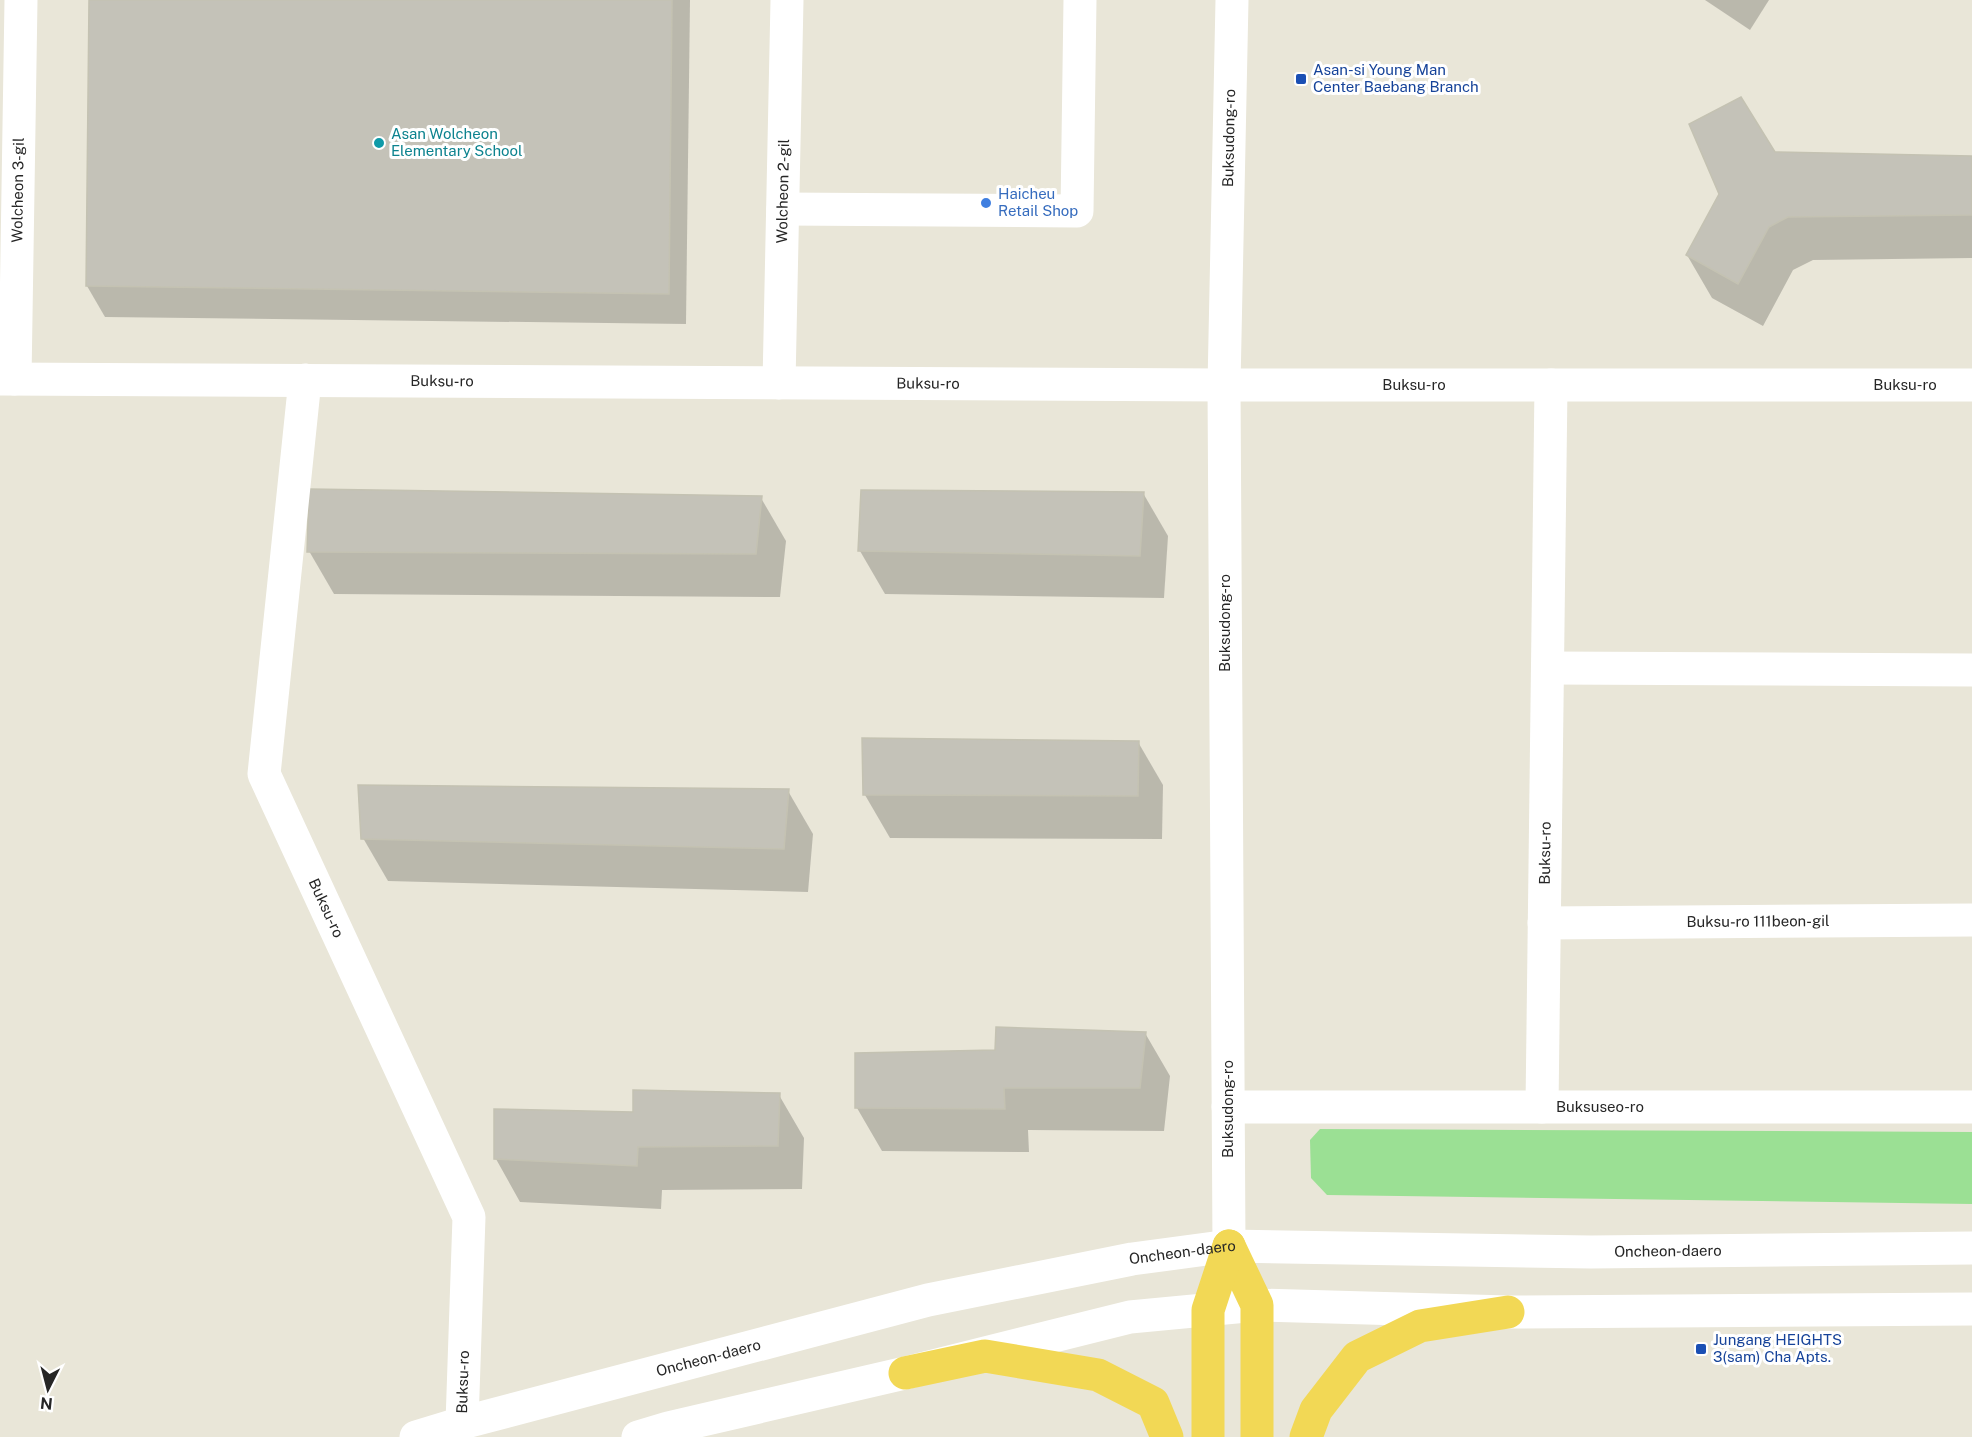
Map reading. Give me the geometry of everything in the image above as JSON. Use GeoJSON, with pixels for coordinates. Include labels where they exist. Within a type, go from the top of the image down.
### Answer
{"type":"FeatureCollection","features":[{"type":"Feature","properties":{"kind":"highway"},"geometry":{"type":"LineString","coordinates":[[1229,1246],[1257,1305],[1257,1437]]}},
{"type":"Feature","properties":{"kind":"highway"},"geometry":{"type":"LineString","coordinates":[[1208,1437],[1208,1310],[1229,1246]]}},
{"type":"Feature","properties":{"kind":"highway"},"geometry":{"type":"LineString","coordinates":[[1305,1437],[1316,1410],[1357,1357],[1420,1326],[1508,1312]]}},
{"type":"Feature","properties":{"kind":"highway"},"geometry":{"type":"LineString","coordinates":[[905,1373],[985,1356],[1098,1375],[1153,1403],[1167,1437]]}},
{"type":"Feature","properties":{"kind":"street","name":"Wolcheon 3-gil"},"geometry":{"type":"LineString","coordinates":[[8,379],[21,0]]}},
{"type":"Feature","properties":{"kind":"street","name":"Wolcheon 2-gil"},"geometry":{"type":"LineString","coordinates":[[779,383],[788,0]]}},
{"type":"Feature","properties":{"kind":"street"},"geometry":{"type":"LineString","coordinates":[[783,209],[1077,211],[1080,0]]}},
{"type":"Feature","properties":{"kind":"street","name":"Buksudong-ro"},"geometry":{"type":"LineString","coordinates":[[1229,1246],[1224,385],[1232,0]]}},
{"type":"Feature","properties":{"kind":"street","name":"Buksu-ro"},"geometry":{"type":"LineString","coordinates":[[8,379],[1972,386]]}},
{"type":"Feature","properties":{"kind":"street","name":"Buksu-ro"},"geometry":{"type":"LineString","coordinates":[[305,380],[264,774],[469,1217],[462,1423]]}},
{"type":"Feature","properties":{"kind":"street","name":"Buksu-ro"},"geometry":{"type":"LineString","coordinates":[[1542,1107],[1551,385]]}},
{"type":"Feature","properties":{"kind":"street"},"geometry":{"type":"LineString","coordinates":[[1548,668],[1972,670]]}},
{"type":"Feature","properties":{"kind":"street","name":"Buksu-ro 111beon-gil"},"geometry":{"type":"LineString","coordinates":[[1544,923],[1972,920]]}},
{"type":"Feature","properties":{"kind":"street","name":"Buksuseo-ro"},"geometry":{"type":"LineString","coordinates":[[1228,1107],[1972,1107]]}},
{"type":"Feature","properties":{"kind":"street","name":"Oncheon-daero"},"geometry":{"type":"LineString","coordinates":[[416,1437],[928,1300],[1132,1259],[1229,1246],[1591,1252],[1972,1248]]}},
{"type":"Feature","properties":{"kind":"street"},"geometry":{"type":"LineString","coordinates":[[638,1437],[1130,1317],[1257,1305],[1508,1312],[1972,1309]]}},
{"type":"Feature","properties":{"kind":"green space"},"geometry":{"type":"Polygon","coordinates":[[[1320,1129],[1972,1132],[1972,1204],[1327,1195],[1311,1178],[1310,1140],[1320,1129]]]}},
{"type":"Feature","properties":{"kind":"building","name":"Asan Wolcheon Elementary School"},"geometry":{"type":"Polygon","coordinates":[[[89,0],[672,0],[669,294],[86,286],[89,0]]]}},
{"type":"Feature","properties":{"kind":"building"},"geometry":{"type":"Polygon","coordinates":[[[1741,97],[1775,152],[1972,156],[1972,215],[1788,217],[1769,227],[1738,284],[1686,255],[1719,194],[1689,124],[1741,97]]]}},
{"type":"Feature","properties":{"kind":"building"},"geometry":{"type":"Polygon","coordinates":[[[309,489],[762,496],[756,554],[307,552],[309,489]]]}},
{"type":"Feature","properties":{"kind":"building"},"geometry":{"type":"Polygon","coordinates":[[[861,490],[1144,492],[1140,556],[858,551],[861,490]]]}},
{"type":"Feature","properties":{"kind":"building"},"geometry":{"type":"Polygon","coordinates":[[[862,738],[1139,741],[1138,796],[863,795],[862,738]]]}},
{"type":"Feature","properties":{"kind":"building"},"geometry":{"type":"Polygon","coordinates":[[[358,785],[789,789],[784,849],[361,839],[358,785]]]}},
{"type":"Feature","properties":{"kind":"building"},"geometry":{"type":"Polygon","coordinates":[[[996,1027],[1146,1032],[1140,1088],[1004,1088],[1005,1109],[855,1108],[855,1053],[995,1050],[996,1027]]]}},
{"type":"Feature","properties":{"kind":"building"},"geometry":{"type":"Polygon","coordinates":[[[633,1090],[780,1093],[778,1146],[638,1147],[637,1166],[494,1159],[494,1109],[633,1112],[633,1090]]]}},
{"type":"Feature","properties":{"kind":"place","name":"Asan-si Young Man Center Baebang Branch"},"geometry":{"type":"Point","coordinates":[1301,79]}},
{"type":"Feature","properties":{"kind":"place","name":"Asan Wolcheon Elementary School"},"geometry":{"type":"Point","coordinates":[379,143]}},
{"type":"Feature","properties":{"kind":"place","name":"Haicheu Retail Shop"},"geometry":{"type":"Point","coordinates":[986,203]}},
{"type":"Feature","properties":{"kind":"place","name":"Jungang HEIGHTS 3(sam) Cha Apts."},"geometry":{"type":"Point","coordinates":[1701,1349]}}]}
